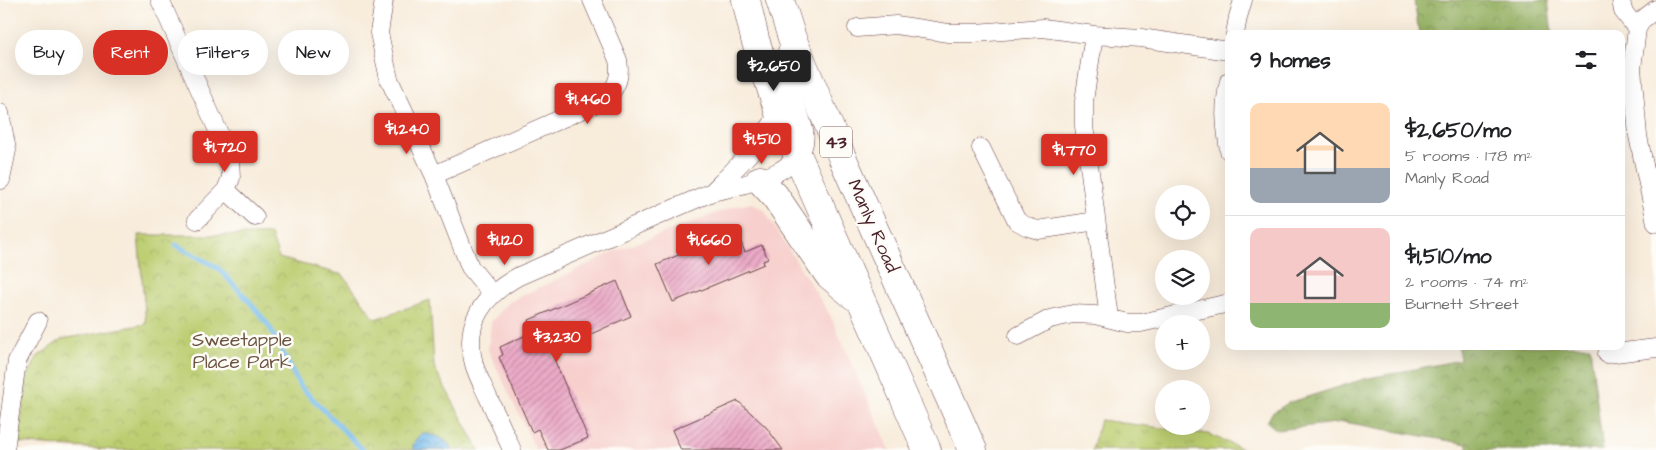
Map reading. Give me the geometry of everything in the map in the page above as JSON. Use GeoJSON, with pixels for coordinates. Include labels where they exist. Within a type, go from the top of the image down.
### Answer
{"type":"FeatureCollection","features":[{"type":"Feature","properties":{"kind":"main road","name":"43"},"geometry":{"type":"LineString","coordinates":[[746,0],[755,39],[779,113],[797,158],[927,450]]}},
{"type":"Feature","properties":{"kind":"main road","name":"Manly Road"},"geometry":{"type":"LineString","coordinates":[[780,0],[792,38],[842,157],[973,450]]}},
{"type":"Feature","properties":{"kind":"main road"},"geometry":{"type":"LineString","coordinates":[[760,180],[775,196],[828,274],[860,301]]}},
{"type":"Feature","properties":{"kind":"street"},"geometry":{"type":"LineString","coordinates":[[160,0],[230,158],[231,178],[226,190],[197,220]]}},
{"type":"Feature","properties":{"kind":"street"},"geometry":{"type":"LineString","coordinates":[[384,0],[379,33],[389,79],[434,175],[470,267],[492,294]]}},
{"type":"Feature","properties":{"kind":"street"},"geometry":{"type":"LineString","coordinates":[[434,175],[608,98],[618,84],[620,70],[618,60],[592,0]]}},
{"type":"Feature","properties":{"kind":"street"},"geometry":{"type":"LineString","coordinates":[[1236,30],[1243,0]]}},
{"type":"Feature","properties":{"kind":"street"},"geometry":{"type":"LineString","coordinates":[[1621,0],[1623,11],[1637,29]]}},
{"type":"Feature","properties":{"kind":"street"},"geometry":{"type":"LineString","coordinates":[[1656,9],[1642,20],[1637,29],[1632,68],[1638,136],[1656,223]]}},
{"type":"Feature","properties":{"kind":"street"},"geometry":{"type":"LineString","coordinates":[[857,28],[896,25],[948,33],[1043,28],[1094,35],[1141,38],[1225,50]]}},
{"type":"Feature","properties":{"kind":"street"},"geometry":{"type":"LineString","coordinates":[[1094,35],[1084,110],[1084,126],[1109,318]]}},
{"type":"Feature","properties":{"kind":"street"},"geometry":{"type":"LineString","coordinates":[[512,450],[474,366],[471,347],[472,328],[479,310],[492,294],[519,276],[712,192],[741,187],[788,166],[797,158],[805,140],[804,129],[783,66],[792,38]]}},
{"type":"Feature","properties":{"kind":"street"},"geometry":{"type":"LineString","coordinates":[[1225,97],[1225,123]]}},
{"type":"Feature","properties":{"kind":"street"},"geometry":{"type":"LineString","coordinates":[[0,113],[7,150],[1,180]]}},
{"type":"Feature","properties":{"kind":"street"},"geometry":{"type":"LineString","coordinates":[[712,192],[755,149],[779,113]]}},
{"type":"Feature","properties":{"kind":"street"},"geometry":{"type":"LineString","coordinates":[[981,148],[1017,222],[1038,230],[1096,221]]}},
{"type":"Feature","properties":{"kind":"street"},"geometry":{"type":"LineString","coordinates":[[226,190],[255,217]]}},
{"type":"Feature","properties":{"kind":"street"},"geometry":{"type":"LineString","coordinates":[[1018,336],[1050,318],[1073,314],[1095,315],[1127,323],[1141,323],[1225,304]]}},
{"type":"Feature","properties":{"kind":"street"},"geometry":{"type":"LineString","coordinates":[[5,450],[17,361],[38,321]]}},
{"type":"Feature","properties":{"kind":"street"},"geometry":{"type":"LineString","coordinates":[[1607,354],[1656,348]]}},
{"type":"Feature","properties":{"kind":"shaded area"},"geometry":{"type":"Polygon","coordinates":[[[751,203],[764,210],[830,315],[890,450],[536,450],[488,350],[491,322],[509,302],[613,252],[733,207],[751,203]]]}},
{"type":"Feature","properties":{"kind":"green space"},"geometry":{"type":"Polygon","coordinates":[[[1414,0],[1548,0],[1552,30],[1418,30],[1414,0]]]}},
{"type":"Feature","properties":{"kind":"green space","name":"Sweetapple Place Park"},"geometry":{"type":"Polygon","coordinates":[[[138,235],[271,235],[279,258],[343,275],[375,319],[430,300],[434,367],[479,450],[115,450],[18,443],[27,378],[37,357],[62,339],[146,324],[138,235]]]}},
{"type":"Feature","properties":{"kind":"green space"},"geometry":{"type":"Polygon","coordinates":[[[1459,350],[1590,350],[1603,450],[1469,450],[1467,444],[1344,422],[1277,430],[1267,422],[1272,413],[1288,403],[1364,379],[1460,360],[1459,350]]]}},
{"type":"Feature","properties":{"kind":"green space"},"geometry":{"type":"Polygon","coordinates":[[[1100,420],[1155,427],[1155,435],[1210,435],[1245,450],[1092,450],[1100,420]]]}},
{"type":"Feature","properties":{"kind":"water"},"geometry":{"type":"Polygon","coordinates":[[[422,433],[444,440],[453,450],[413,450],[413,445],[422,433]]]}},
{"type":"Feature","properties":{"kind":"building"},"geometry":{"type":"Polygon","coordinates":[[[736,231],[745,252],[762,245],[768,259],[763,261],[764,264],[673,302],[657,264],[736,231]]]}},
{"type":"Feature","properties":{"kind":"building"},"geometry":{"type":"Polygon","coordinates":[[[617,281],[631,316],[551,352],[588,438],[560,450],[548,450],[538,429],[532,432],[499,357],[503,355],[500,347],[533,332],[529,320],[617,281]]]}},
{"type":"Feature","properties":{"kind":"building"},"geometry":{"type":"Polygon","coordinates":[[[738,401],[766,427],[783,450],[681,450],[672,430],[738,401]]]}},
{"type":"Feature","properties":{"kind":"waterway"},"geometry":{"type":"LineString","coordinates":[[176,245],[218,268],[249,301],[269,326],[300,386],[363,450]]}}]}
